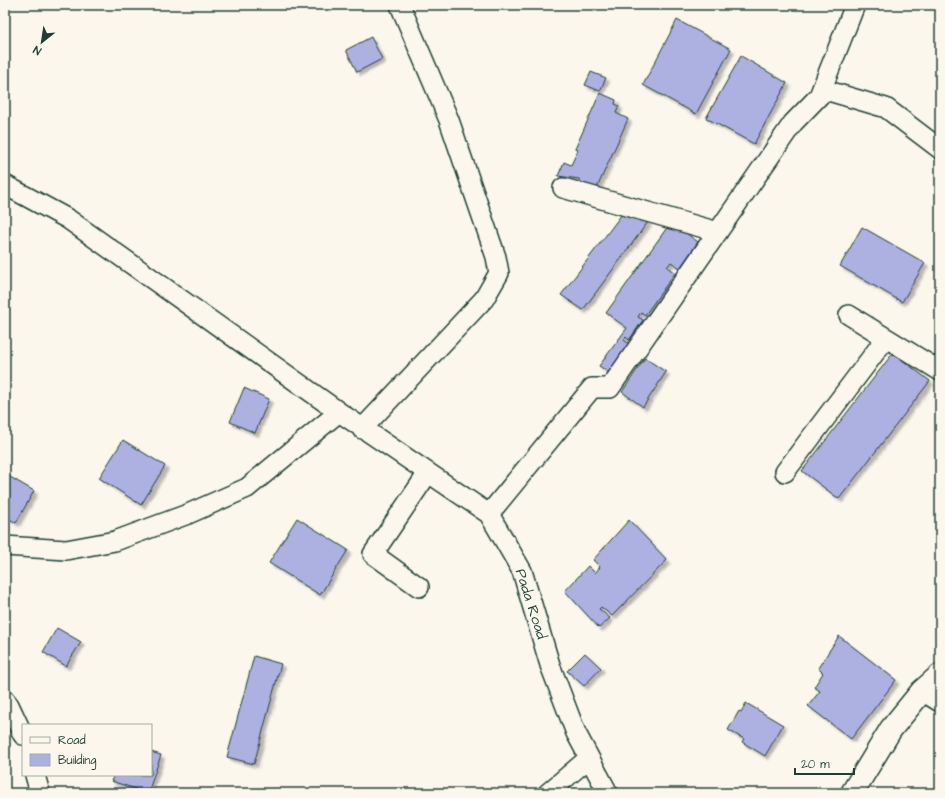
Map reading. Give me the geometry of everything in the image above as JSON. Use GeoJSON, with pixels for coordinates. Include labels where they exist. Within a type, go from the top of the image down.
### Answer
{"type":"FeatureCollection","features":[{"type":"Feature","properties":{"kind":"street"},"geometry":{"type":"LineString","coordinates":[[362,429],[484,299],[499,274],[496,257],[449,120],[400,5]]}},
{"type":"Feature","properties":{"kind":"street"},"geometry":{"type":"LineString","coordinates":[[819,96],[855,5]]}},
{"type":"Feature","properties":{"kind":"street"},"geometry":{"type":"LineString","coordinates":[[489,514],[592,388],[610,388],[793,123],[825,90],[886,108],[940,150]]}},
{"type":"Feature","properties":{"kind":"street","name":"Pada Road"},"geometry":{"type":"LineString","coordinates":[[5,185],[68,219],[362,429],[489,514],[522,571],[550,665],[576,733],[608,793]]}},
{"type":"Feature","properties":{"kind":"street"},"geometry":{"type":"LineString","coordinates":[[563,188],[718,232]]}},
{"type":"Feature","properties":{"kind":"street"},"geometry":{"type":"LineString","coordinates":[[849,315],[940,371]]}},
{"type":"Feature","properties":{"kind":"street"},"geometry":{"type":"LineString","coordinates":[[785,472],[886,338]]}},
{"type":"Feature","properties":{"kind":"street"},"geometry":{"type":"LineString","coordinates":[[5,546],[66,550],[115,541],[188,514],[247,488],[339,412]]}},
{"type":"Feature","properties":{"kind":"street"},"geometry":{"type":"LineString","coordinates":[[419,587],[373,554],[428,473]]}},
{"type":"Feature","properties":{"kind":"street"},"geometry":{"type":"LineString","coordinates":[[852,793],[891,729],[931,697],[940,675]]}},
{"type":"Feature","properties":{"kind":"street"},"geometry":{"type":"LineString","coordinates":[[5,700],[9,705],[22,733]]}},
{"type":"Feature","properties":{"kind":"street"},"geometry":{"type":"LineString","coordinates":[[548,793],[589,758]]}},
{"type":"Feature","properties":{"kind":"street"},"geometry":{"type":"LineString","coordinates":[[35,776],[40,793]]}},
{"type":"Feature","properties":{"kind":"building"},"geometry":{"type":"Polygon","coordinates":[[[677,20],[731,49],[696,114],[643,85],[677,20]]]}},
{"type":"Feature","properties":{"kind":"building"},"geometry":{"type":"Polygon","coordinates":[[[371,37],[382,59],[357,72],[346,50],[371,37]]]}},
{"type":"Feature","properties":{"kind":"building"},"geometry":{"type":"Polygon","coordinates":[[[741,56],[787,83],[754,144],[706,118],[741,56]]]}},
{"type":"Feature","properties":{"kind":"building"},"geometry":{"type":"Polygon","coordinates":[[[591,72],[606,78],[600,91],[585,85],[591,72]]]}},
{"type":"Feature","properties":{"kind":"building"},"geometry":{"type":"Polygon","coordinates":[[[600,93],[616,100],[615,104],[619,106],[616,113],[628,119],[596,190],[581,183],[579,179],[558,176],[564,162],[571,165],[578,150],[575,149],[600,93]]]}},
{"type":"Feature","properties":{"kind":"building"},"geometry":{"type":"Polygon","coordinates":[[[625,210],[648,222],[583,310],[561,295],[625,210]]]}},
{"type":"Feature","properties":{"kind":"building"},"geometry":{"type":"Polygon","coordinates":[[[671,222],[698,242],[680,268],[671,262],[667,267],[675,273],[645,315],[641,312],[638,317],[643,320],[629,340],[626,337],[624,340],[630,345],[609,373],[599,366],[627,328],[606,313],[671,222]]]}},
{"type":"Feature","properties":{"kind":"building"},"geometry":{"type":"Polygon","coordinates":[[[862,227],[925,263],[902,302],[840,266],[862,227]]]}},
{"type":"Feature","properties":{"kind":"building"},"geometry":{"type":"Polygon","coordinates":[[[893,353],[930,381],[839,499],[802,471],[893,353]]]}},
{"type":"Feature","properties":{"kind":"building"},"geometry":{"type":"Polygon","coordinates":[[[645,358],[666,372],[643,407],[622,392],[645,358]]]}},
{"type":"Feature","properties":{"kind":"building"},"geometry":{"type":"Polygon","coordinates":[[[244,388],[269,399],[255,433],[230,422],[244,388]]]}},
{"type":"Feature","properties":{"kind":"building"},"geometry":{"type":"Polygon","coordinates":[[[123,440],[165,466],[141,505],[99,478],[123,440]]]}},
{"type":"Feature","properties":{"kind":"building"},"geometry":{"type":"Polygon","coordinates":[[[5,474],[34,491],[16,523],[5,516],[5,474]]]}},
{"type":"Feature","properties":{"kind":"building"},"geometry":{"type":"Polygon","coordinates":[[[297,518],[348,550],[320,595],[269,563],[297,518]]]}},
{"type":"Feature","properties":{"kind":"building"},"geometry":{"type":"Polygon","coordinates":[[[629,520],[667,560],[612,616],[601,607],[599,609],[610,618],[599,628],[565,591],[588,566],[595,573],[600,567],[593,560],[629,520]]]}},
{"type":"Feature","properties":{"kind":"building"},"geometry":{"type":"Polygon","coordinates":[[[57,628],[81,642],[66,666],[43,652],[57,628]]]}},
{"type":"Feature","properties":{"kind":"building"},"geometry":{"type":"Polygon","coordinates":[[[839,636],[896,680],[851,739],[808,706],[820,691],[814,687],[823,673],[818,668],[839,636]]]}},
{"type":"Feature","properties":{"kind":"building"},"geometry":{"type":"Polygon","coordinates":[[[585,653],[601,668],[584,686],[567,671],[585,653]]]}},
{"type":"Feature","properties":{"kind":"building"},"geometry":{"type":"Polygon","coordinates":[[[254,656],[281,664],[254,764],[227,757],[254,656]]]}},
{"type":"Feature","properties":{"kind":"building"},"geometry":{"type":"Polygon","coordinates":[[[746,703],[783,725],[765,756],[742,742],[744,739],[728,730],[739,711],[741,712],[746,703]]]}},
{"type":"Feature","properties":{"kind":"building"},"geometry":{"type":"Polygon","coordinates":[[[152,752],[161,755],[148,793],[111,781],[114,776],[152,776],[152,752]]]}}]}
